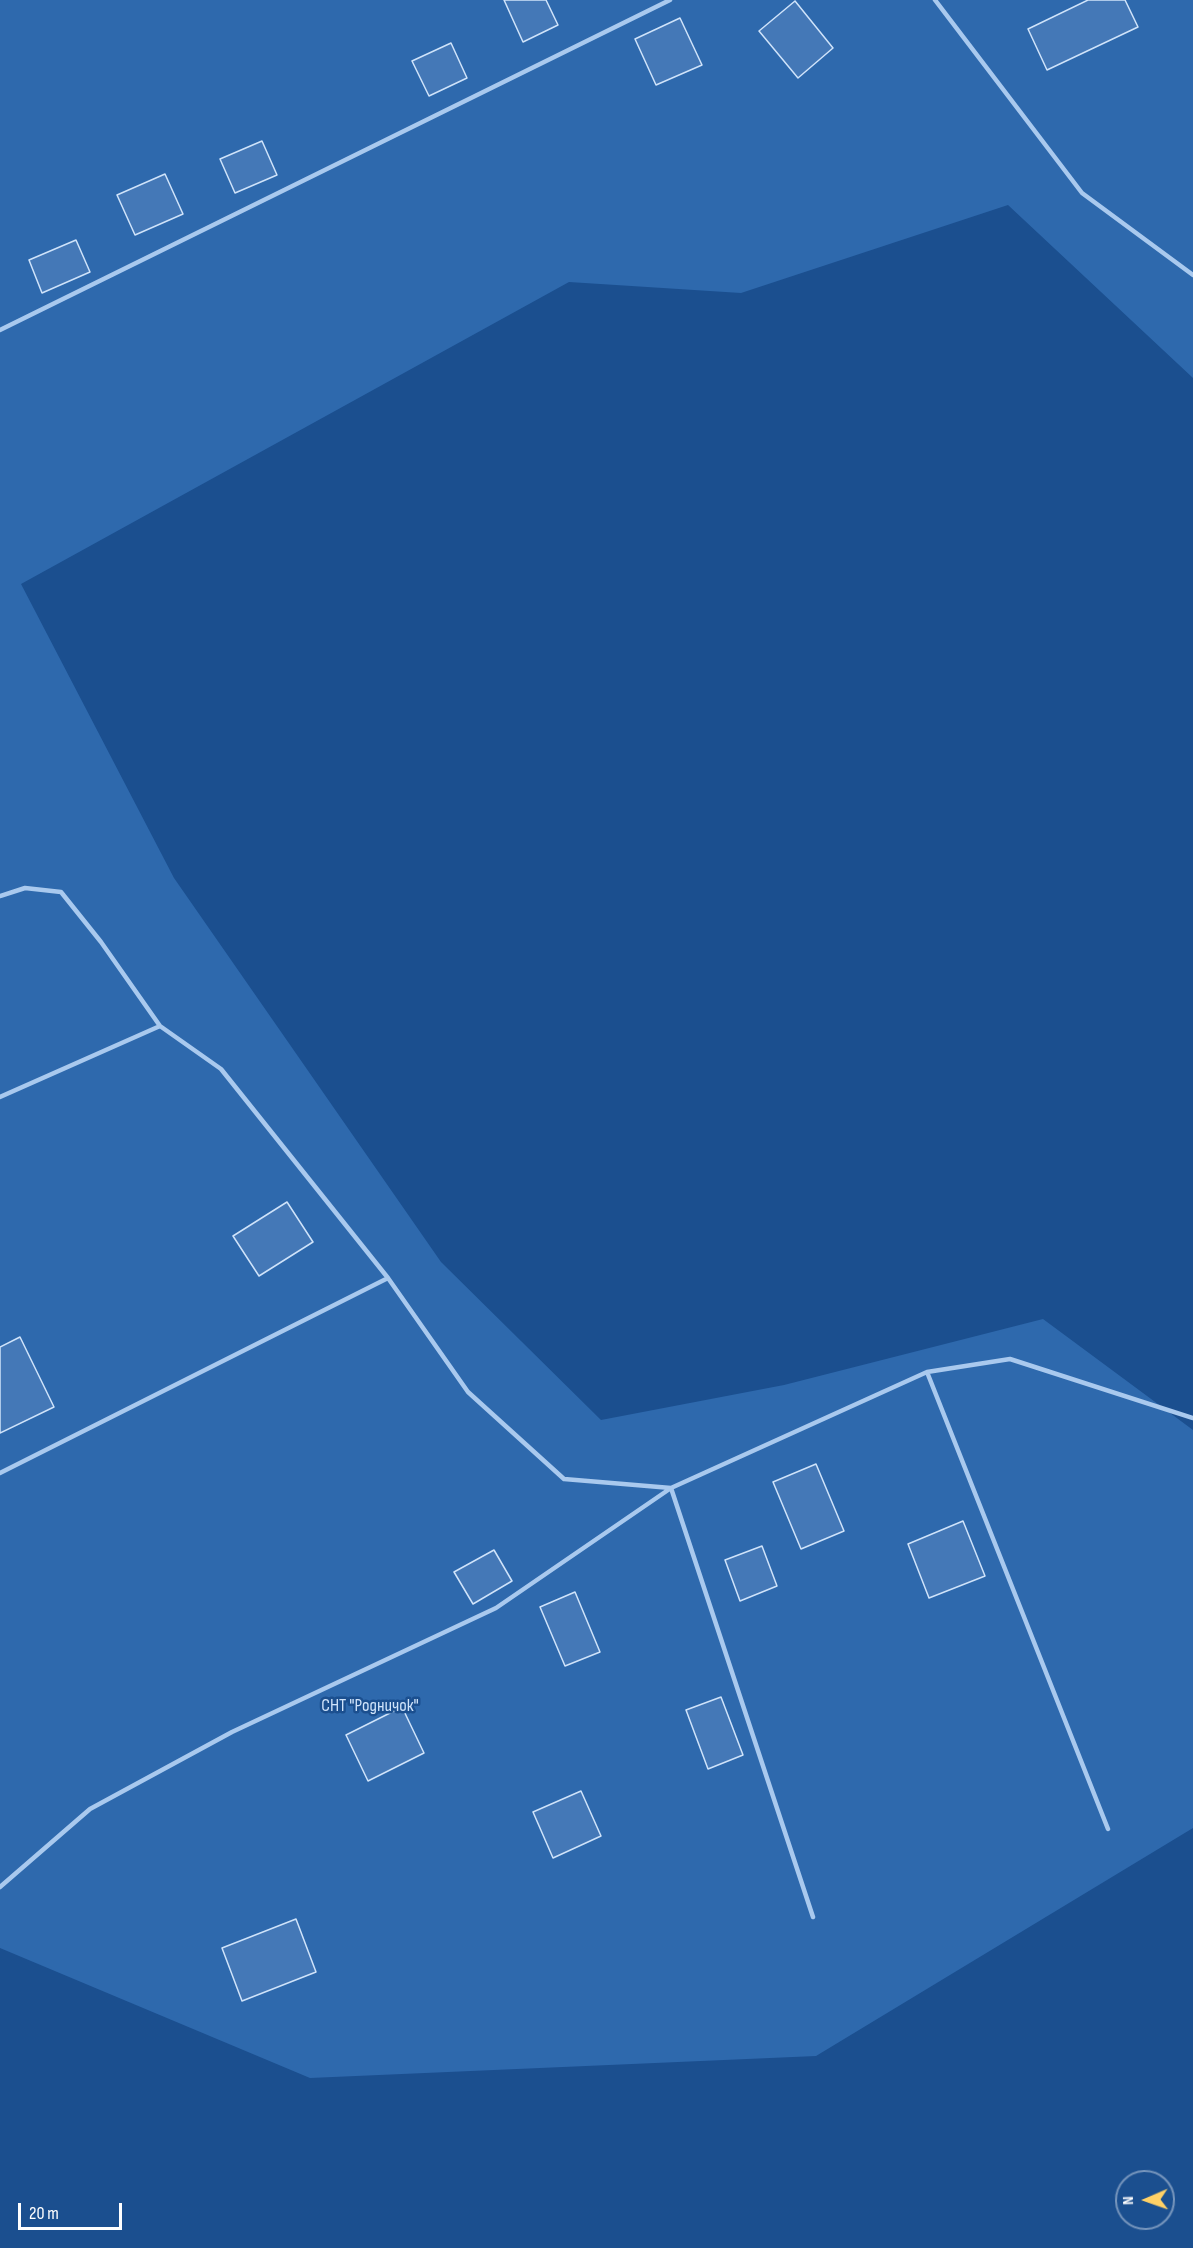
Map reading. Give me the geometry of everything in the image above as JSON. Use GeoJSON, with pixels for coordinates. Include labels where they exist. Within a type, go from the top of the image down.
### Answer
{"type":"FeatureCollection","features":[{"type":"Feature","properties":{"kind":"lane"},"geometry":{"type":"LineString","coordinates":[[0,330],[670,0]]}},
{"type":"Feature","properties":{"kind":"lane"},"geometry":{"type":"LineString","coordinates":[[935,0],[1082,193],[1193,275]]}},
{"type":"Feature","properties":{"kind":"lane"},"geometry":{"type":"LineString","coordinates":[[0,896],[25,888],[61,892],[101,942],[160,1026],[221,1069],[388,1278],[468,1392],[564,1479],[671,1488]]}},
{"type":"Feature","properties":{"kind":"lane"},"geometry":{"type":"LineString","coordinates":[[0,1097],[160,1026]]}},
{"type":"Feature","properties":{"kind":"lane"},"geometry":{"type":"LineString","coordinates":[[0,1473],[388,1278]]}},
{"type":"Feature","properties":{"kind":"lane"},"geometry":{"type":"LineString","coordinates":[[0,1887],[90,1809],[232,1732],[496,1608],[671,1488],[927,1372],[1010,1359],[1193,1418]]}},
{"type":"Feature","properties":{"kind":"lane"},"geometry":{"type":"LineString","coordinates":[[927,1372],[1108,1829]]}},
{"type":"Feature","properties":{"kind":"lane"},"geometry":{"type":"LineString","coordinates":[[671,1488],[813,1917]]}},
{"type":"Feature","properties":{"kind":"green space","name":"СНТ \"Родничок\""},"geometry":{"type":"Polygon","coordinates":[[[0,0],[1193,0],[1193,378],[1008,205],[741,293],[569,282],[21,584],[174,878],[441,1262],[601,1420],[784,1385],[1043,1319],[1193,1430],[1193,1828],[816,2056],[310,2078],[0,1948],[0,0]]]}},
{"type":"Feature","properties":{"kind":"building"},"geometry":{"type":"Polygon","coordinates":[[[504,0],[546,0],[558,25],[523,42],[504,0]]]}},
{"type":"Feature","properties":{"kind":"building"},"geometry":{"type":"Polygon","coordinates":[[[1088,0],[1125,0],[1138,27],[1047,70],[1028,29],[1088,0]]]}},
{"type":"Feature","properties":{"kind":"building"},"geometry":{"type":"Polygon","coordinates":[[[795,1],[833,48],[798,78],[759,31],[795,1]]]}},
{"type":"Feature","properties":{"kind":"building"},"geometry":{"type":"Polygon","coordinates":[[[680,18],[702,65],[656,85],[635,39],[680,18]]]}},
{"type":"Feature","properties":{"kind":"building"},"geometry":{"type":"Polygon","coordinates":[[[451,43],[467,78],[429,96],[412,61],[451,43]]]}},
{"type":"Feature","properties":{"kind":"building"},"geometry":{"type":"Polygon","coordinates":[[[262,141],[277,175],[235,193],[220,159],[262,141]]]}},
{"type":"Feature","properties":{"kind":"building"},"geometry":{"type":"Polygon","coordinates":[[[165,174],[183,214],[135,235],[117,195],[165,174]]]}},
{"type":"Feature","properties":{"kind":"building"},"geometry":{"type":"Polygon","coordinates":[[[76,240],[90,272],[42,293],[29,260],[76,240]]]}},
{"type":"Feature","properties":{"kind":"building"},"geometry":{"type":"Polygon","coordinates":[[[287,1202],[313,1242],[259,1276],[233,1236],[287,1202]]]}},
{"type":"Feature","properties":{"kind":"building"},"geometry":{"type":"Polygon","coordinates":[[[20,1337],[54,1407],[0,1433],[0,1347],[20,1337]]]}},
{"type":"Feature","properties":{"kind":"building"},"geometry":{"type":"Polygon","coordinates":[[[816,1464],[844,1531],[801,1549],[773,1482],[816,1464]]]}},
{"type":"Feature","properties":{"kind":"building"},"geometry":{"type":"Polygon","coordinates":[[[963,1521],[985,1576],[929,1598],[908,1544],[963,1521]]]}},
{"type":"Feature","properties":{"kind":"building"},"geometry":{"type":"Polygon","coordinates":[[[762,1546],[777,1586],[740,1601],[725,1560],[762,1546]]]}},
{"type":"Feature","properties":{"kind":"building"},"geometry":{"type":"Polygon","coordinates":[[[494,1550],[512,1581],[473,1604],[454,1572],[494,1550]]]}},
{"type":"Feature","properties":{"kind":"building"},"geometry":{"type":"Polygon","coordinates":[[[575,1592],[600,1652],[565,1666],[540,1607],[575,1592]]]}},
{"type":"Feature","properties":{"kind":"building"},"geometry":{"type":"Polygon","coordinates":[[[721,1697],[743,1755],[708,1769],[686,1710],[721,1697]]]}},
{"type":"Feature","properties":{"kind":"building"},"geometry":{"type":"Polygon","coordinates":[[[402,1707],[424,1753],[368,1781],[346,1735],[402,1707]]]}},
{"type":"Feature","properties":{"kind":"building"},"geometry":{"type":"Polygon","coordinates":[[[581,1791],[601,1836],[553,1858],[533,1812],[581,1791]]]}},
{"type":"Feature","properties":{"kind":"building"},"geometry":{"type":"Polygon","coordinates":[[[296,1919],[316,1972],[242,2001],[222,1948],[296,1919]]]}}]}
